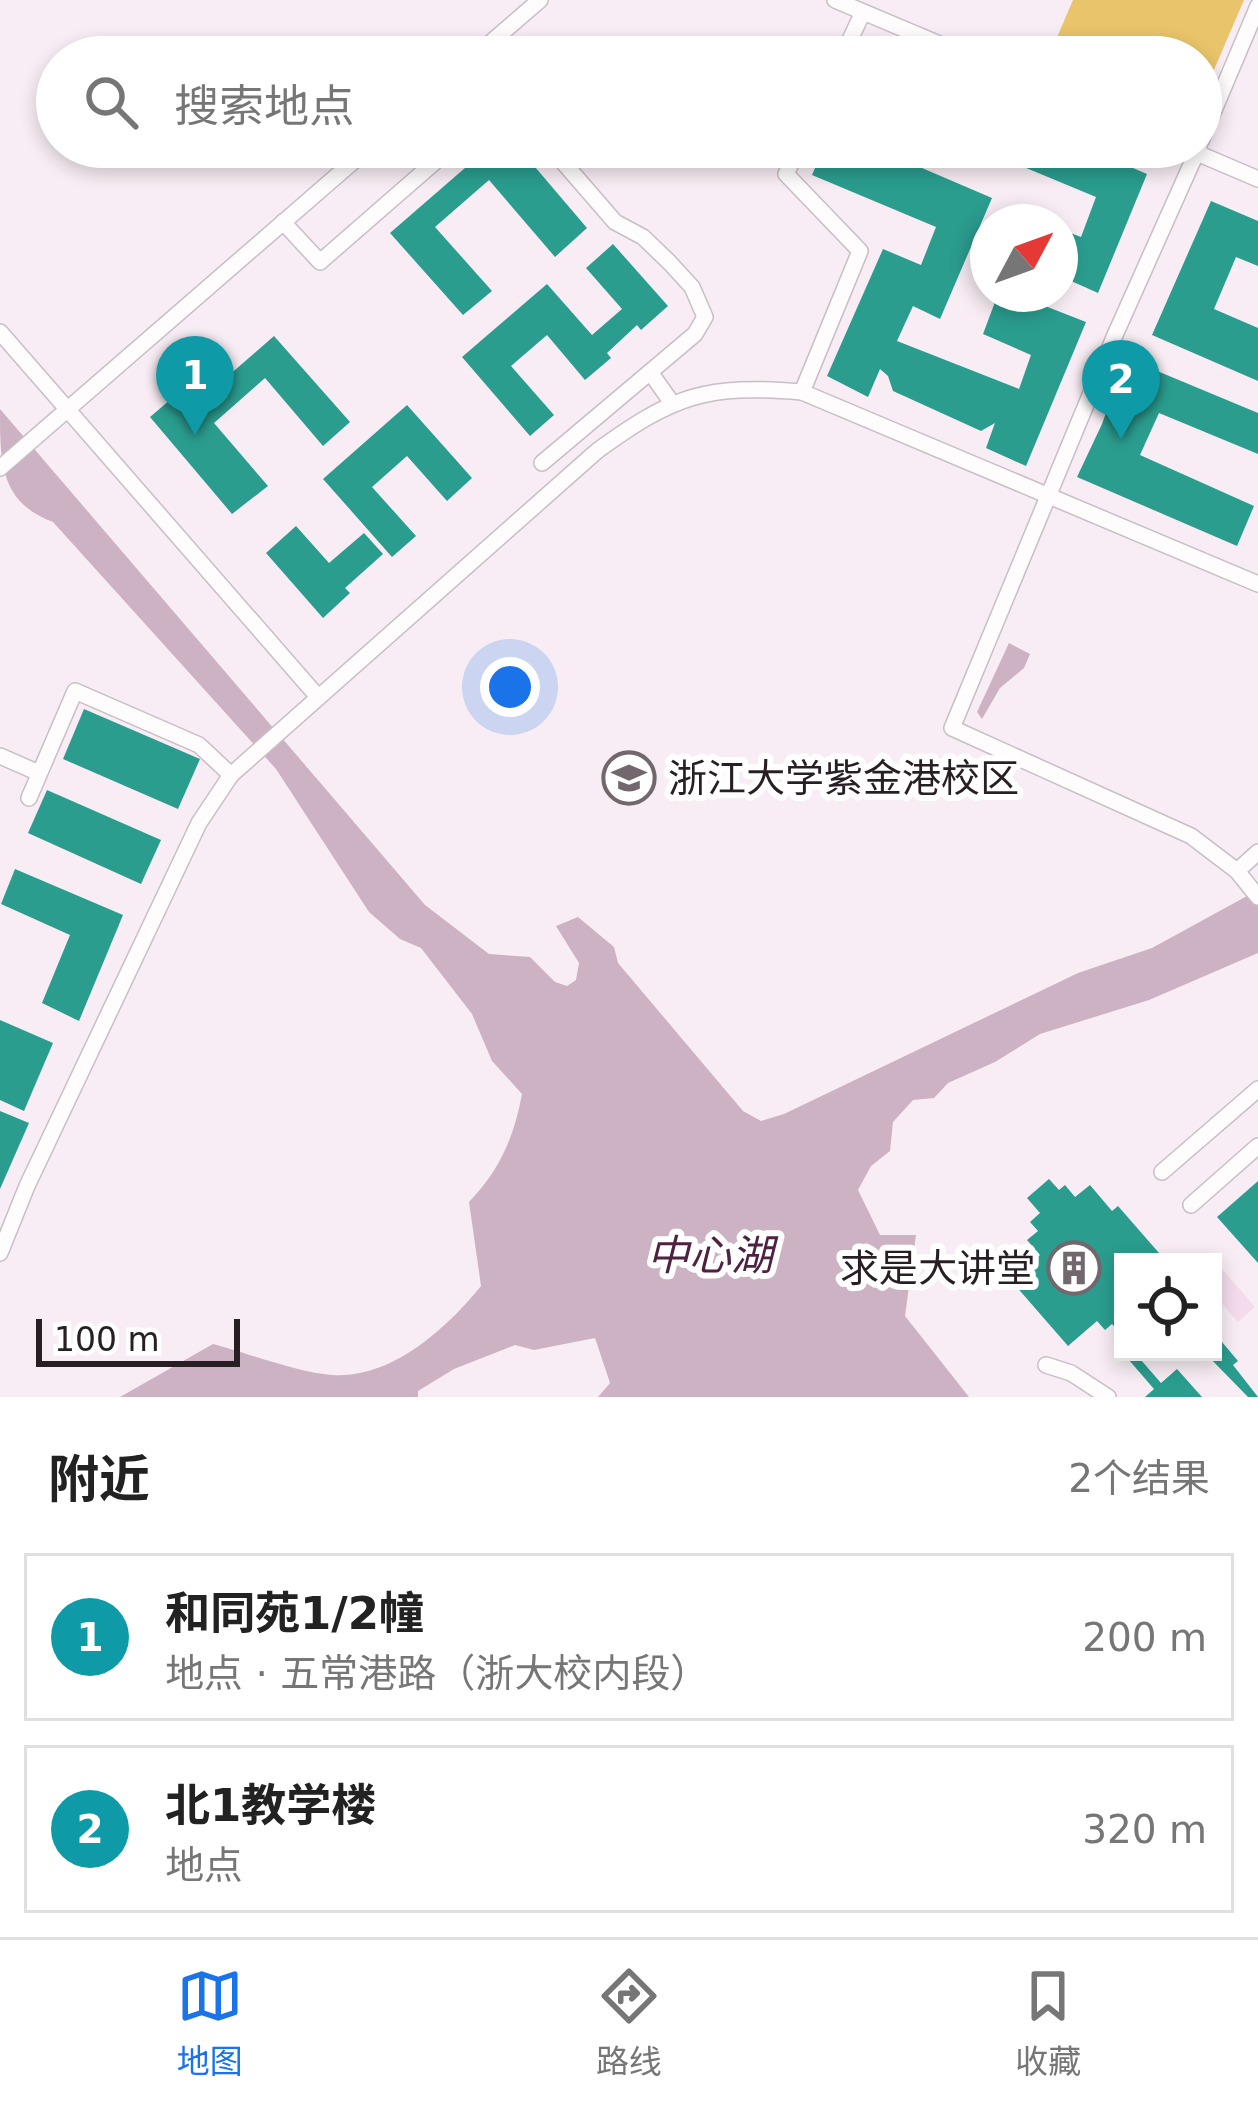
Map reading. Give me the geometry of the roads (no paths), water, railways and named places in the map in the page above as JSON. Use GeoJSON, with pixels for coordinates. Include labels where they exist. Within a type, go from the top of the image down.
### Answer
{"type":"FeatureCollection","features":[{"type":"Feature","properties":{"kind":"street"},"geometry":{"type":"LineString","coordinates":[[498,36],[540,0]]}},
{"type":"Feature","properties":{"kind":"street"},"geometry":{"type":"LineString","coordinates":[[835,0],[920,36]]}},
{"type":"Feature","properties":{"kind":"street"},"geometry":{"type":"LineString","coordinates":[[1222,87],[1258,6]]}},
{"type":"Feature","properties":{"kind":"street"},"geometry":{"type":"LineString","coordinates":[[852,36],[863,12]]}},
{"type":"Feature","properties":{"kind":"street"},"geometry":{"type":"LineString","coordinates":[[1222,161],[1258,179]]}},
{"type":"Feature","properties":{"kind":"street"},"geometry":{"type":"LineString","coordinates":[[0,468],[346,168]]}},
{"type":"Feature","properties":{"kind":"street"},"geometry":{"type":"LineString","coordinates":[[283,222],[320,262],[428,168]]}},
{"type":"Feature","properties":{"kind":"street"},"geometry":{"type":"LineString","coordinates":[[542,463],[695,334],[705,317],[692,287],[643,237],[615,222],[568,168]]}},
{"type":"Feature","properties":{"kind":"street"},"geometry":{"type":"LineString","coordinates":[[789,168],[786,174],[860,251],[802,392]]}},
{"type":"Feature","properties":{"kind":"street"},"geometry":{"type":"LineString","coordinates":[[1186,168],[952,728],[1191,836],[1240,875],[1258,897]]}},
{"type":"Feature","properties":{"kind":"street"},"geometry":{"type":"LineString","coordinates":[[0,332],[318,697]]}},
{"type":"Feature","properties":{"kind":"street"},"geometry":{"type":"LineString","coordinates":[[650,373],[672,403]]}},
{"type":"Feature","properties":{"kind":"street"},"geometry":{"type":"LineString","coordinates":[[0,1253],[27,1186],[200,823],[237,769],[596,451],[672,403],[734,387],[802,392],[1258,584]]}},
{"type":"Feature","properties":{"kind":"street"},"geometry":{"type":"LineString","coordinates":[[28,798],[75,691],[199,746],[237,769]]}},
{"type":"Feature","properties":{"kind":"street"},"geometry":{"type":"LineString","coordinates":[[0,756],[39,773]]}},
{"type":"Feature","properties":{"kind":"street"},"geometry":{"type":"LineString","coordinates":[[1240,875],[1258,852]]}},
{"type":"Feature","properties":{"kind":"street"},"geometry":{"type":"LineString","coordinates":[[1162,1172],[1258,1089]]}},
{"type":"Feature","properties":{"kind":"street"},"geometry":{"type":"LineString","coordinates":[[1191,1205],[1258,1146]]}},
{"type":"Feature","properties":{"kind":"street"},"geometry":{"type":"LineString","coordinates":[[1046,1365],[1071,1373],[1108,1397]]}},
{"type":"Feature","properties":{"kind":"water","name":"中心湖"},"geometry":{"type":"Polygon","coordinates":[[[0,409],[425,905],[489,954],[530,957],[555,982],[567,986],[576,980],[579,963],[556,926],[578,917],[614,947],[618,963],[743,1111],[761,1121],[1078,973],[1152,948],[1258,890],[1258,953],[1149,1000],[1040,1034],[948,1083],[934,1098],[913,1100],[893,1122],[890,1151],[871,1166],[858,1190],[880,1235],[916,1235],[905,1316],[969,1397],[598,1397],[610,1383],[595,1338],[534,1350],[515,1345],[454,1369],[418,1391],[418,1397],[120,1397],[213,1344],[332,1375],[376,1369],[435,1334],[481,1286],[469,1202],[504,1152],[522,1094],[492,1061],[472,1014],[421,948],[400,939],[369,912],[276,769],[53,522],[22,504],[3,463],[0,409]]]}},
{"type":"Feature","properties":{"kind":"water"},"geometry":{"type":"Polygon","coordinates":[[[1009,643],[1030,654],[1024,668],[1000,688],[982,719],[977,712],[1009,643]]]}},
{"type":"Feature","properties":{"kind":"place","name":"和同苑1/2幢"},"geometry":{"type":"Point","coordinates":[195,435]}},
{"type":"Feature","properties":{"kind":"place","name":"北1教学楼"},"geometry":{"type":"Point","coordinates":[1121,439]}},
{"type":"Feature","properties":{"kind":"place","name":"浙江大学紫金港校区"},"geometry":{"type":"Point","coordinates":[629,778]}},
{"type":"Feature","properties":{"kind":"place","name":"求是大讲堂"},"geometry":{"type":"Point","coordinates":[1074,1268]}}]}
